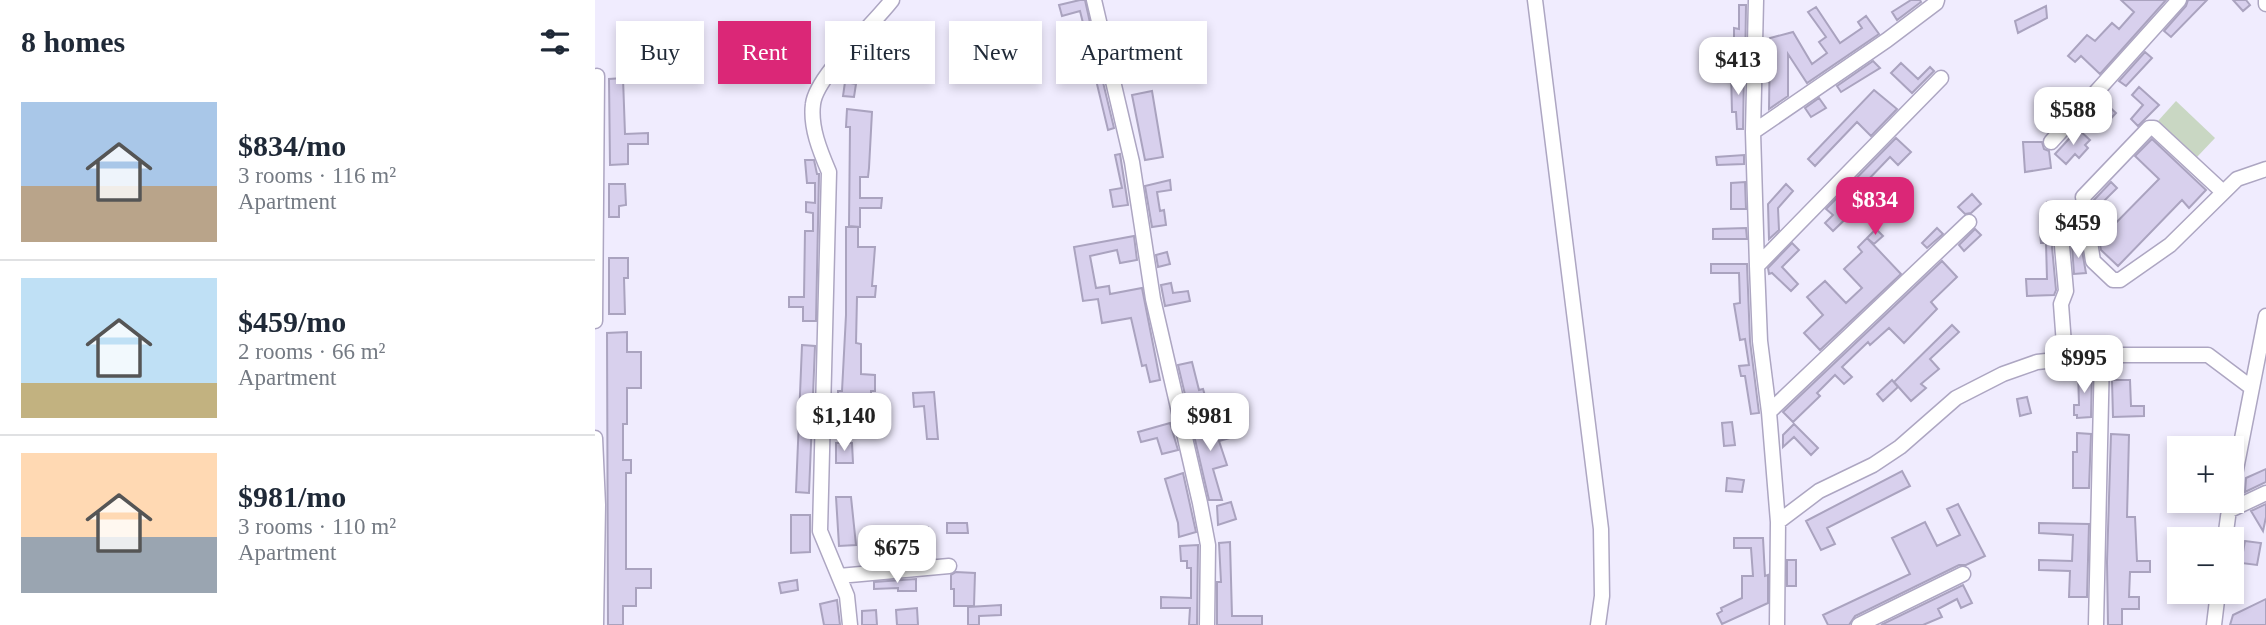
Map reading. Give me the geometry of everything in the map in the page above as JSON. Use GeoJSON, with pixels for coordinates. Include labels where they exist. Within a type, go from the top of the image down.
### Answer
{"type":"FeatureCollection","features":[{"type":"Feature","properties":{"kind":"street"},"geometry":{"type":"LineString","coordinates":[[851,625],[848,596],[820,531],[829,172],[819,148],[813,103],[818,87],[828,73],[892,0]]}},
{"type":"Feature","properties":{"kind":"street"},"geometry":{"type":"LineString","coordinates":[[1094,0],[1132,162],[1153,299],[1208,545],[1207,625]]}},
{"type":"Feature","properties":{"kind":"street"},"geometry":{"type":"LineString","coordinates":[[1535,0],[1601,529],[1602,596],[1598,625]]}},
{"type":"Feature","properties":{"kind":"street"},"geometry":{"type":"LineString","coordinates":[[1756,0],[1753,132],[1757,266],[1760,341],[1778,522],[1777,625]]}},
{"type":"Feature","properties":{"kind":"street"},"geometry":{"type":"LineString","coordinates":[[1753,132],[1898,33],[1928,11],[1937,0]]}},
{"type":"Feature","properties":{"kind":"street"},"geometry":{"type":"LineString","coordinates":[[2051,142],[2179,0]]}},
{"type":"Feature","properties":{"kind":"street"},"geometry":{"type":"LineString","coordinates":[[595,321],[597,76]]}},
{"type":"Feature","properties":{"kind":"street"},"geometry":{"type":"LineString","coordinates":[[1757,266],[1941,79]]}},
{"type":"Feature","properties":{"kind":"street"},"geometry":{"type":"LineString","coordinates":[[2223,192],[2161,134],[2154,128],[2149,128],[2083,197],[2093,261],[2113,281],[2120,280],[2170,244],[2237,179],[2266,169]]}},
{"type":"Feature","properties":{"kind":"street"},"geometry":{"type":"LineString","coordinates":[[1769,412],[1969,222]]}},
{"type":"Feature","properties":{"kind":"street"},"geometry":{"type":"LineString","coordinates":[[2062,246],[2066,291],[2061,304],[2065,358]]}},
{"type":"Feature","properties":{"kind":"street"},"geometry":{"type":"LineString","coordinates":[[2243,436],[2262,349],[2266,316]]}},
{"type":"Feature","properties":{"kind":"street"},"geometry":{"type":"LineString","coordinates":[[1778,522],[1818,491],[1873,465],[1900,447],[1955,398],[2003,374],[2037,362],[2102,355],[2208,355],[2252,388]]}},
{"type":"Feature","properties":{"kind":"street"},"geometry":{"type":"LineString","coordinates":[[2096,625],[2102,355]]}},
{"type":"Feature","properties":{"kind":"street"},"geometry":{"type":"LineString","coordinates":[[595,438],[598,505],[596,625]]}},
{"type":"Feature","properties":{"kind":"street"},"geometry":{"type":"LineString","coordinates":[[2244,501],[2266,493]]}},
{"type":"Feature","properties":{"kind":"street"},"geometry":{"type":"LineString","coordinates":[[839,576],[949,566]]}},
{"type":"Feature","properties":{"kind":"street"},"geometry":{"type":"LineString","coordinates":[[1859,625],[1963,574]]}},
{"type":"Feature","properties":{"kind":"street"},"geometry":{"type":"LineString","coordinates":[[2214,625],[2217,604]]}},
{"type":"Feature","properties":{"kind":"green space"},"geometry":{"type":"Polygon","coordinates":[[[2176,101],[2215,138],[2197,157],[2158,121],[2176,101]]]}},
{"type":"Feature","properties":{"kind":"building"},"geometry":{"type":"Polygon","coordinates":[[[1085,0],[1090,21],[1082,21],[1080,11],[1062,16],[1059,5],[1085,0]]]}},
{"type":"Feature","properties":{"kind":"building"},"geometry":{"type":"Polygon","coordinates":[[[1911,0],[1921,2],[1897,20],[1892,12],[1911,0]]]}},
{"type":"Feature","properties":{"kind":"building"},"geometry":{"type":"Polygon","coordinates":[[[2121,0],[2166,0],[2100,74],[2081,56],[2075,62],[2068,56],[2087,35],[2095,41],[2112,23],[2119,29],[2134,12],[2121,0]]]}},
{"type":"Feature","properties":{"kind":"building"},"geometry":{"type":"Polygon","coordinates":[[[2188,0],[2207,0],[2171,37],[2164,31],[2188,0]]]}},
{"type":"Feature","properties":{"kind":"building"},"geometry":{"type":"Polygon","coordinates":[[[2233,0],[2246,0],[2250,5],[2243,11],[2233,0]]]}},
{"type":"Feature","properties":{"kind":"building"},"geometry":{"type":"Polygon","coordinates":[[[1739,5],[1746,5],[1745,73],[1738,73],[1738,40],[1734,40],[1734,28],[1739,29],[1739,5]]]}},
{"type":"Feature","properties":{"kind":"building"},"geometry":{"type":"Polygon","coordinates":[[[2046,6],[2047,18],[2018,33],[2015,21],[2046,6]]]}},
{"type":"Feature","properties":{"kind":"building"},"geometry":{"type":"Polygon","coordinates":[[[1816,7],[1840,43],[1862,28],[1858,22],[1866,16],[1879,34],[1807,83],[1788,54],[1788,96],[1769,109],[1770,38],[1793,32],[1812,64],[1827,53],[1819,42],[1826,37],[1808,12],[1816,7]]]}},
{"type":"Feature","properties":{"kind":"building"},"geometry":{"type":"Polygon","coordinates":[[[2145,52],[2152,58],[2126,86],[2119,81],[2145,52]]]}},
{"type":"Feature","properties":{"kind":"building"},"geometry":{"type":"Polygon","coordinates":[[[1873,61],[1880,68],[1841,92],[1837,86],[1873,61]]]}},
{"type":"Feature","properties":{"kind":"building"},"geometry":{"type":"Polygon","coordinates":[[[1901,63],[1918,79],[1930,67],[1934,71],[1912,93],[1891,73],[1901,63]]]}},
{"type":"Feature","properties":{"kind":"building"},"geometry":{"type":"Polygon","coordinates":[[[1731,73],[1744,73],[1743,129],[1737,129],[1736,112],[1732,112],[1731,73]]]}},
{"type":"Feature","properties":{"kind":"building"},"geometry":{"type":"Polygon","coordinates":[[[616,78],[616,84],[623,84],[625,134],[648,133],[648,144],[628,144],[628,164],[610,165],[609,79],[616,78]]]}},
{"type":"Feature","properties":{"kind":"building"},"geometry":{"type":"Polygon","coordinates":[[[845,84],[856,84],[854,97],[843,96],[845,84]]]}},
{"type":"Feature","properties":{"kind":"building"},"geometry":{"type":"Polygon","coordinates":[[[1097,84],[1103,84],[1114,128],[1108,130],[1097,84]]]}},
{"type":"Feature","properties":{"kind":"building"},"geometry":{"type":"Polygon","coordinates":[[[2139,87],[2159,105],[2138,126],[2131,119],[2143,105],[2132,95],[2139,87]]]}},
{"type":"Feature","properties":{"kind":"building"},"geometry":{"type":"Polygon","coordinates":[[[1874,90],[1897,109],[1871,136],[1857,122],[1815,166],[1808,159],[1874,90]]]}},
{"type":"Feature","properties":{"kind":"building"},"geometry":{"type":"Polygon","coordinates":[[[1152,91],[1163,157],[1145,160],[1132,95],[1152,91]]]}},
{"type":"Feature","properties":{"kind":"building"},"geometry":{"type":"Polygon","coordinates":[[[1819,98],[1826,108],[1811,117],[1805,108],[1819,98]]]}},
{"type":"Feature","properties":{"kind":"building"},"geometry":{"type":"Polygon","coordinates":[[[2102,100],[2116,113],[2105,125],[2091,112],[2102,100]]]}},
{"type":"Feature","properties":{"kind":"building"},"geometry":{"type":"Polygon","coordinates":[[[847,109],[872,112],[868,177],[860,177],[860,198],[882,198],[881,208],[860,208],[860,227],[849,226],[850,127],[846,127],[847,109]]]}},
{"type":"Feature","properties":{"kind":"building"},"geometry":{"type":"Polygon","coordinates":[[[2078,129],[2090,140],[2085,145],[2088,148],[2079,158],[2075,154],[2066,164],[2055,154],[2078,129]]]}},
{"type":"Feature","properties":{"kind":"building"},"geometry":{"type":"Polygon","coordinates":[[[1896,138],[1911,152],[1898,165],[1890,157],[1864,184],[1882,203],[1869,216],[1859,206],[1833,231],[1825,223],[1833,215],[1826,209],[1896,138]]]}},
{"type":"Feature","properties":{"kind":"building"},"geometry":{"type":"Polygon","coordinates":[[[2152,139],[2206,190],[2189,208],[2182,200],[2118,266],[2101,250],[2099,240],[2159,179],[2135,156],[2152,139]]]}},
{"type":"Feature","properties":{"kind":"building"},"geometry":{"type":"Polygon","coordinates":[[[2023,142],[2042,142],[2044,149],[2049,151],[2051,168],[2025,172],[2023,142]]]}},
{"type":"Feature","properties":{"kind":"building"},"geometry":{"type":"Polygon","coordinates":[[[1120,154],[1128,205],[1113,207],[1110,190],[1122,188],[1115,155],[1120,154]]]}},
{"type":"Feature","properties":{"kind":"building"},"geometry":{"type":"Polygon","coordinates":[[[1744,155],[1744,164],[1717,165],[1716,157],[1744,155]]]}},
{"type":"Feature","properties":{"kind":"building"},"geometry":{"type":"Polygon","coordinates":[[[805,160],[814,160],[819,174],[816,321],[803,321],[803,307],[789,307],[789,297],[804,297],[805,231],[813,231],[813,213],[806,212],[806,202],[815,203],[815,183],[807,183],[805,160]]]}},
{"type":"Feature","properties":{"kind":"building"},"geometry":{"type":"Polygon","coordinates":[[[1170,180],[1171,190],[1157,192],[1160,211],[1164,210],[1166,225],[1152,227],[1145,186],[1170,180]]]}},
{"type":"Feature","properties":{"kind":"building"},"geometry":{"type":"Polygon","coordinates":[[[1745,182],[1746,209],[1731,209],[1731,183],[1745,182]]]}},
{"type":"Feature","properties":{"kind":"building"},"geometry":{"type":"Polygon","coordinates":[[[2111,182],[2117,188],[2100,205],[2094,200],[2111,182]]]}},
{"type":"Feature","properties":{"kind":"building"},"geometry":{"type":"Polygon","coordinates":[[[609,184],[625,184],[626,205],[619,206],[619,217],[609,217],[609,184]]]}},
{"type":"Feature","properties":{"kind":"building"},"geometry":{"type":"Polygon","coordinates":[[[1786,184],[1793,191],[1778,208],[1779,230],[1769,239],[1768,204],[1786,184]]]}},
{"type":"Feature","properties":{"kind":"building"},"geometry":{"type":"Polygon","coordinates":[[[1972,194],[1981,204],[1971,213],[1965,214],[1958,207],[1972,194]]]}},
{"type":"Feature","properties":{"kind":"building"},"geometry":{"type":"Polygon","coordinates":[[[2057,201],[2060,237],[2054,241],[2052,247],[2056,290],[2054,295],[2027,296],[2026,279],[2047,279],[2046,243],[2041,243],[2040,233],[2049,233],[2047,202],[2057,201]]]}},
{"type":"Feature","properties":{"kind":"building"},"geometry":{"type":"Polygon","coordinates":[[[846,227],[858,227],[858,247],[875,247],[872,286],[876,286],[875,297],[857,297],[856,343],[861,344],[861,374],[875,375],[875,391],[871,391],[871,407],[851,407],[851,425],[838,425],[838,391],[842,391],[846,315],[846,227]]]}},
{"type":"Feature","properties":{"kind":"building"},"geometry":{"type":"Polygon","coordinates":[[[1746,228],[1747,239],[1713,239],[1713,229],[1746,228]]]}},
{"type":"Feature","properties":{"kind":"building"},"geometry":{"type":"Polygon","coordinates":[[[1937,228],[1943,234],[1927,248],[1922,243],[1937,228]]]}},
{"type":"Feature","properties":{"kind":"building"},"geometry":{"type":"Polygon","coordinates":[[[1876,229],[1883,236],[1874,244],[1867,238],[1876,229]]]}},
{"type":"Feature","properties":{"kind":"building"},"geometry":{"type":"Polygon","coordinates":[[[1975,229],[1981,235],[1964,251],[1959,245],[1975,229]]]}},
{"type":"Feature","properties":{"kind":"building"},"geometry":{"type":"Polygon","coordinates":[[[1134,236],[1137,260],[1120,263],[1117,250],[1090,256],[1096,288],[1109,286],[1110,294],[1142,288],[1160,380],[1150,382],[1146,365],[1142,366],[1131,318],[1102,323],[1098,299],[1083,301],[1074,247],[1134,236]]]}},
{"type":"Feature","properties":{"kind":"building"},"geometry":{"type":"Polygon","coordinates":[[[1867,238],[1901,274],[1820,350],[1804,333],[1823,315],[1807,297],[1825,281],[1846,303],[1862,288],[1844,269],[1862,252],[1858,247],[1867,238]]]}},
{"type":"Feature","properties":{"kind":"building"},"geometry":{"type":"Polygon","coordinates":[[[1792,243],[1799,250],[1782,267],[1798,284],[1791,291],[1772,273],[1769,274],[1768,268],[1792,243]]]}},
{"type":"Feature","properties":{"kind":"building"},"geometry":{"type":"Polygon","coordinates":[[[2081,245],[2086,273],[2074,274],[2072,246],[2081,245]]]}},
{"type":"Feature","properties":{"kind":"building"},"geometry":{"type":"Polygon","coordinates":[[[1167,252],[1170,264],[1158,267],[1156,255],[1167,252]]]}},
{"type":"Feature","properties":{"kind":"building"},"geometry":{"type":"Polygon","coordinates":[[[609,258],[628,258],[628,278],[624,278],[625,314],[609,314],[609,258]]]}},
{"type":"Feature","properties":{"kind":"building"},"geometry":{"type":"Polygon","coordinates":[[[1942,261],[1957,277],[1931,302],[1937,309],[1904,343],[1889,328],[1870,345],[1868,342],[1842,367],[1852,377],[1844,384],[1835,375],[1817,393],[1820,396],[1793,422],[1783,412],[1942,261]]]}},
{"type":"Feature","properties":{"kind":"building"},"geometry":{"type":"Polygon","coordinates":[[[1711,264],[1747,264],[1750,341],[1759,413],[1751,414],[1745,376],[1741,376],[1739,366],[1749,365],[1745,339],[1740,340],[1734,304],[1740,303],[1739,273],[1711,273],[1711,264]]]}},
{"type":"Feature","properties":{"kind":"building"},"geometry":{"type":"Polygon","coordinates":[[[1171,283],[1173,293],[1188,291],[1190,301],[1165,306],[1161,285],[1171,283]]]}},
{"type":"Feature","properties":{"kind":"building"},"geometry":{"type":"Polygon","coordinates":[[[1952,325],[1959,332],[1930,359],[1939,369],[1921,384],[1926,388],[1911,401],[1894,382],[1952,325]]]}},
{"type":"Feature","properties":{"kind":"building"},"geometry":{"type":"Polygon","coordinates":[[[627,332],[627,352],[641,352],[641,388],[627,388],[627,424],[623,424],[623,460],[631,460],[631,473],[626,473],[626,569],[651,569],[651,588],[636,588],[636,606],[623,606],[623,625],[608,625],[607,333],[627,332]]]}},
{"type":"Feature","properties":{"kind":"building"},"geometry":{"type":"Polygon","coordinates":[[[802,345],[815,346],[809,493],[796,492],[802,345]]]}},
{"type":"Feature","properties":{"kind":"building"},"geometry":{"type":"Polygon","coordinates":[[[1192,362],[1199,390],[1203,389],[1206,399],[1187,403],[1178,365],[1192,362]]]}},
{"type":"Feature","properties":{"kind":"building"},"geometry":{"type":"Polygon","coordinates":[[[2078,371],[2092,371],[2091,417],[2077,418],[2077,415],[2074,415],[2074,405],[2079,405],[2078,371]]]}},
{"type":"Feature","properties":{"kind":"building"},"geometry":{"type":"Polygon","coordinates":[[[1892,380],[1898,387],[1883,401],[1877,394],[1892,380]]]}},
{"type":"Feature","properties":{"kind":"building"},"geometry":{"type":"Polygon","coordinates":[[[2112,380],[2130,380],[2131,406],[2144,406],[2144,416],[2113,417],[2112,380]]]}},
{"type":"Feature","properties":{"kind":"building"},"geometry":{"type":"Polygon","coordinates":[[[934,392],[938,439],[927,439],[924,406],[914,407],[913,393],[934,392]]]}},
{"type":"Feature","properties":{"kind":"building"},"geometry":{"type":"Polygon","coordinates":[[[2027,397],[2031,413],[2020,416],[2017,399],[2027,397]]]}},
{"type":"Feature","properties":{"kind":"building"},"geometry":{"type":"Polygon","coordinates":[[[1204,414],[1209,434],[1234,427],[1237,436],[1219,441],[1227,465],[1213,469],[1222,500],[1209,500],[1190,418],[1204,414]]]}},
{"type":"Feature","properties":{"kind":"building"},"geometry":{"type":"Polygon","coordinates":[[[1732,422],[1735,445],[1724,446],[1722,423],[1732,422]]]}},
{"type":"Feature","properties":{"kind":"building"},"geometry":{"type":"Polygon","coordinates":[[[1170,423],[1178,450],[1162,454],[1157,438],[1141,442],[1138,432],[1170,423]]]}},
{"type":"Feature","properties":{"kind":"building"},"geometry":{"type":"Polygon","coordinates":[[[1794,424],[1818,448],[1811,455],[1794,437],[1783,447],[1783,435],[1794,424]]]}},
{"type":"Feature","properties":{"kind":"building"},"geometry":{"type":"Polygon","coordinates":[[[2077,433],[2091,434],[2089,488],[2073,488],[2073,452],[2077,452],[2077,433]]]}},
{"type":"Feature","properties":{"kind":"building"},"geometry":{"type":"Polygon","coordinates":[[[2111,434],[2129,435],[2127,517],[2135,517],[2137,561],[2150,561],[2150,572],[2130,572],[2129,597],[2139,597],[2139,609],[2122,609],[2122,625],[2108,625],[2111,434]]]}},
{"type":"Feature","properties":{"kind":"building"},"geometry":{"type":"Polygon","coordinates":[[[836,443],[852,443],[853,463],[836,463],[836,443]]]}},
{"type":"Feature","properties":{"kind":"building"},"geometry":{"type":"Polygon","coordinates":[[[2266,469],[2266,482],[2245,492],[2246,478],[2266,469]]]}},
{"type":"Feature","properties":{"kind":"building"},"geometry":{"type":"Polygon","coordinates":[[[1902,471],[1910,486],[1827,528],[1835,544],[1821,550],[1806,521],[1902,471]]]}},
{"type":"Feature","properties":{"kind":"building"},"geometry":{"type":"Polygon","coordinates":[[[1183,473],[1196,532],[1179,537],[1178,523],[1165,479],[1183,473]]]}},
{"type":"Feature","properties":{"kind":"building"},"geometry":{"type":"Polygon","coordinates":[[[1727,478],[1744,480],[1742,492],[1726,491],[1727,478]]]}},
{"type":"Feature","properties":{"kind":"building"},"geometry":{"type":"Polygon","coordinates":[[[836,497],[851,497],[856,545],[839,546],[836,497]]]}},
{"type":"Feature","properties":{"kind":"building"},"geometry":{"type":"Polygon","coordinates":[[[1231,502],[1236,519],[1218,525],[1217,506],[1231,502]]]}},
{"type":"Feature","properties":{"kind":"building"},"geometry":{"type":"Polygon","coordinates":[[[1958,504],[1985,556],[1966,565],[1959,565],[1855,616],[1849,625],[1828,625],[1823,615],[1910,574],[1892,538],[1925,522],[1937,546],[1960,535],[1947,509],[1958,504]]]}},
{"type":"Feature","properties":{"kind":"building"},"geometry":{"type":"Polygon","coordinates":[[[2266,504],[2266,517],[2263,531],[2251,511],[2266,504]]]}},
{"type":"Feature","properties":{"kind":"building"},"geometry":{"type":"Polygon","coordinates":[[[791,515],[810,515],[810,552],[791,553],[791,515]]]}},
{"type":"Feature","properties":{"kind":"building"},"geometry":{"type":"Polygon","coordinates":[[[947,523],[967,523],[968,533],[947,533],[947,523]]]}},
{"type":"Feature","properties":{"kind":"building"},"geometry":{"type":"Polygon","coordinates":[[[2039,523],[2089,524],[2087,597],[2069,597],[2070,571],[2039,570],[2039,560],[2072,561],[2073,535],[2039,533],[2039,523]]]}},
{"type":"Feature","properties":{"kind":"building"},"geometry":{"type":"Polygon","coordinates":[[[928,527],[930,538],[880,542],[879,532],[928,527]]]}},
{"type":"Feature","properties":{"kind":"building"},"geometry":{"type":"Polygon","coordinates":[[[1734,538],[1763,538],[1765,576],[1768,575],[1768,603],[1722,624],[1717,614],[1722,611],[1721,608],[1742,598],[1742,576],[1753,576],[1751,548],[1734,548],[1734,538]]]}},
{"type":"Feature","properties":{"kind":"building"},"geometry":{"type":"Polygon","coordinates":[[[2245,541],[2261,543],[2257,565],[2244,563],[2245,541]]]}},
{"type":"Feature","properties":{"kind":"building"},"geometry":{"type":"Polygon","coordinates":[[[1230,542],[1232,616],[1262,616],[1262,625],[1217,625],[1217,582],[1221,582],[1219,543],[1230,542]]]}},
{"type":"Feature","properties":{"kind":"building"},"geometry":{"type":"Polygon","coordinates":[[[1198,545],[1197,625],[1189,625],[1190,608],[1161,608],[1161,597],[1191,598],[1191,568],[1187,568],[1187,561],[1181,561],[1180,546],[1198,545]]]}},
{"type":"Feature","properties":{"kind":"building"},"geometry":{"type":"Polygon","coordinates":[[[1787,560],[1796,560],[1796,586],[1787,586],[1787,560]]]}},
{"type":"Feature","properties":{"kind":"building"},"geometry":{"type":"Polygon","coordinates":[[[956,572],[975,573],[974,606],[954,606],[951,575],[956,572]]]}},
{"type":"Feature","properties":{"kind":"building"},"geometry":{"type":"Polygon","coordinates":[[[916,579],[916,591],[898,591],[898,588],[874,589],[874,582],[916,579]]]}},
{"type":"Feature","properties":{"kind":"building"},"geometry":{"type":"Polygon","coordinates":[[[797,580],[798,590],[781,593],[779,583],[797,580]]]}},
{"type":"Feature","properties":{"kind":"building"},"geometry":{"type":"Polygon","coordinates":[[[1963,585],[1972,603],[1961,608],[1957,599],[1938,609],[1942,617],[1923,625],[1881,625],[1963,585]]]}},
{"type":"Feature","properties":{"kind":"building"},"geometry":{"type":"Polygon","coordinates":[[[2266,599],[2266,625],[2230,625],[2233,615],[2266,599]]]}},
{"type":"Feature","properties":{"kind":"building"},"geometry":{"type":"Polygon","coordinates":[[[837,600],[840,625],[824,625],[820,604],[837,600]]]}},
{"type":"Feature","properties":{"kind":"building"},"geometry":{"type":"Polygon","coordinates":[[[1001,605],[1001,615],[979,616],[979,625],[968,625],[968,607],[1001,605]]]}},
{"type":"Feature","properties":{"kind":"building"},"geometry":{"type":"Polygon","coordinates":[[[917,608],[918,625],[897,625],[896,610],[917,608]]]}},
{"type":"Feature","properties":{"kind":"building"},"geometry":{"type":"Polygon","coordinates":[[[876,610],[877,625],[862,625],[862,611],[876,610]]]}}]}
